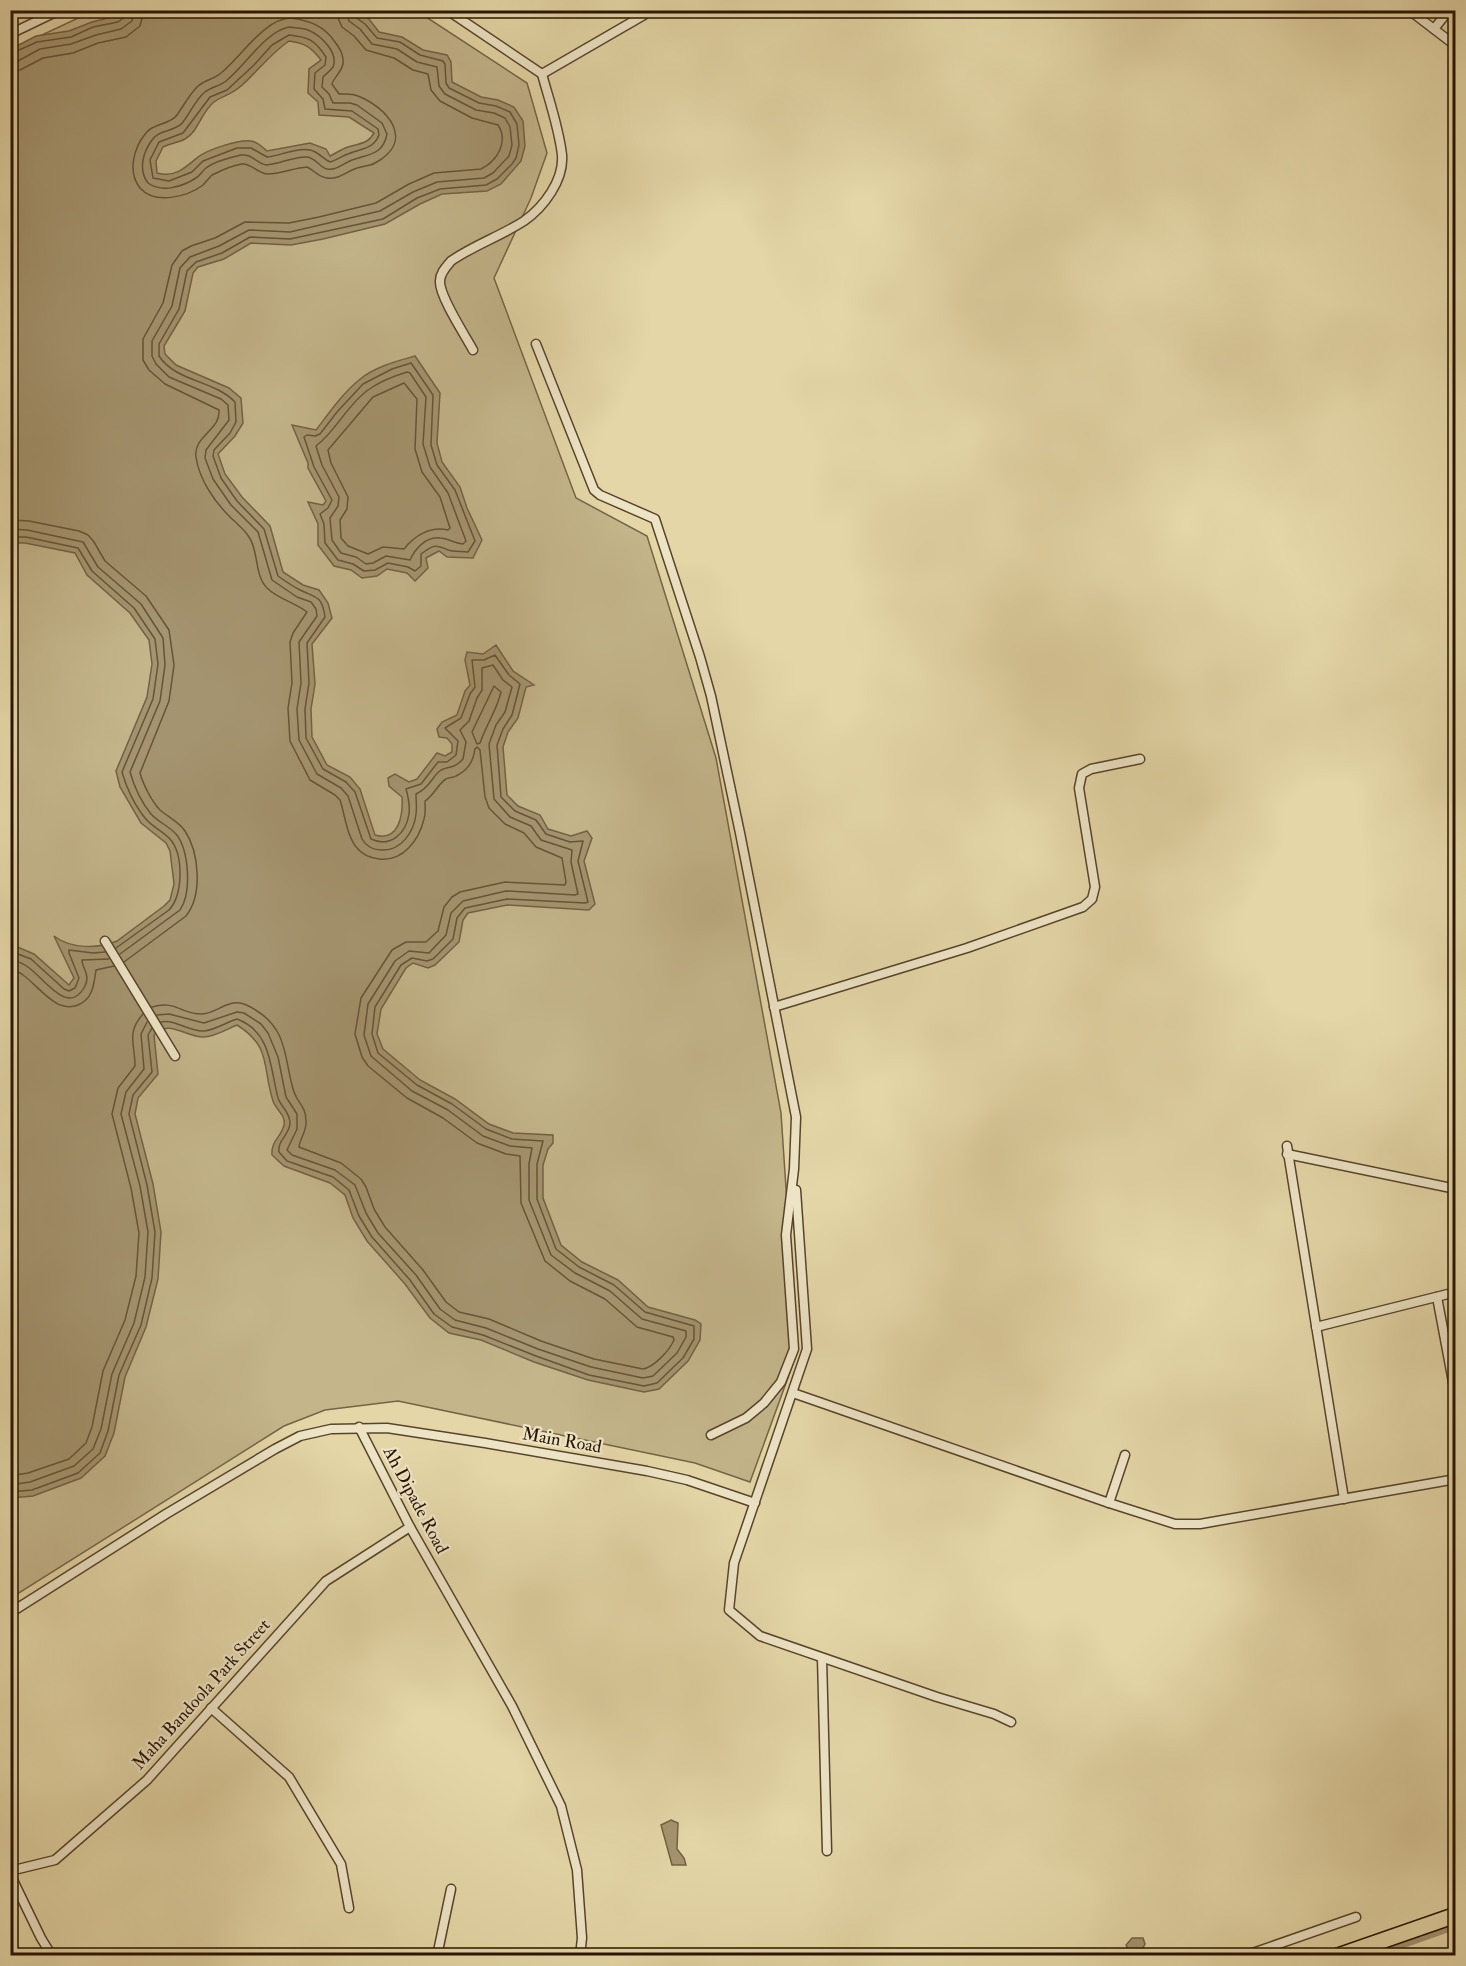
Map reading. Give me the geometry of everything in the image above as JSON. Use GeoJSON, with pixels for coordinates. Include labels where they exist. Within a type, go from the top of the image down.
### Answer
{"type":"FeatureCollection","features":[{"type":"Feature","properties":{"kind":"highway"},"geometry":{"type":"LineString","coordinates":[[1338,1956],[1455,1915]]}},
{"type":"Feature","properties":{"kind":"street"},"geometry":{"type":"LineString","coordinates":[[10,34],[60,10]]}},
{"type":"Feature","properties":{"kind":"street"},"geometry":{"type":"LineString","coordinates":[[447,10],[542,74],[562,157],[559,174],[549,196],[537,210],[524,221],[451,261],[443,269],[440,282],[448,305],[473,350]]}},
{"type":"Feature","properties":{"kind":"street"},"geometry":{"type":"LineString","coordinates":[[542,74],[644,15],[647,10]]}},
{"type":"Feature","properties":{"kind":"street"},"geometry":{"type":"LineString","coordinates":[[1409,10],[1455,46]]}},
{"type":"Feature","properties":{"kind":"street"},"geometry":{"type":"LineString","coordinates":[[1434,29],[1449,10]]}},
{"type":"Feature","properties":{"kind":"street"},"geometry":{"type":"LineString","coordinates":[[536,344],[594,490],[600,495],[655,519],[711,696],[796,1117],[794,1169],[786,1235],[794,1349],[781,1382],[764,1403],[746,1418],[711,1435]]}},
{"type":"Feature","properties":{"kind":"street"},"geometry":{"type":"LineString","coordinates":[[774,1007],[967,948],[1083,907],[1092,899],[1095,886],[1079,788],[1082,774],[1091,769],[1140,759]]}},
{"type":"Feature","properties":{"kind":"street"},"geometry":{"type":"LineString","coordinates":[[105,941],[175,1056]]}},
{"type":"Feature","properties":{"kind":"street"},"geometry":{"type":"LineString","coordinates":[[1344,1499],[1287,1150],[1455,1189]]}},
{"type":"Feature","properties":{"kind":"street"},"geometry":{"type":"LineString","coordinates":[[794,1169],[807,1349],[734,1563],[729,1610],[760,1636],[937,1697],[994,1714],[1011,1722]]}},
{"type":"Feature","properties":{"kind":"street"},"geometry":{"type":"LineString","coordinates":[[1316,1327],[1455,1292]]}},
{"type":"Feature","properties":{"kind":"street"},"geometry":{"type":"LineString","coordinates":[[1437,1297],[1455,1398]]}},
{"type":"Feature","properties":{"kind":"street"},"geometry":{"type":"LineString","coordinates":[[793,1393],[1175,1524],[1200,1524],[1455,1479]]}},
{"type":"Feature","properties":{"kind":"street"},"geometry":{"type":"LineString","coordinates":[[10,1613],[166,1514],[275,1449],[300,1436],[331,1429],[359,1427]]}},
{"type":"Feature","properties":{"kind":"street","name":"Main Road"},"geometry":{"type":"LineString","coordinates":[[359,1427],[387,1428],[451,1437],[647,1471],[687,1480],[755,1503]]}},
{"type":"Feature","properties":{"kind":"street","name":"Ah Dipade Road"},"geometry":{"type":"LineString","coordinates":[[359,1427],[410,1527],[512,1706],[561,1806],[577,1870],[582,1938],[580,1956]]}},
{"type":"Feature","properties":{"kind":"street"},"geometry":{"type":"LineString","coordinates":[[1109,1503],[1125,1455]]}},
{"type":"Feature","properties":{"kind":"street","name":"Maha Bandoola Park Street"},"geometry":{"type":"LineString","coordinates":[[10,1872],[55,1860],[147,1780],[326,1581],[410,1527]]}},
{"type":"Feature","properties":{"kind":"street"},"geometry":{"type":"LineString","coordinates":[[822,1658],[826,1851]]}},
{"type":"Feature","properties":{"kind":"street"},"geometry":{"type":"LineString","coordinates":[[211,1708],[289,1777],[341,1864],[349,1908]]}},
{"type":"Feature","properties":{"kind":"street"},"geometry":{"type":"LineString","coordinates":[[10,1872],[52,1956]]}},
{"type":"Feature","properties":{"kind":"street"},"geometry":{"type":"LineString","coordinates":[[437,1956],[451,1889]]}},
{"type":"Feature","properties":{"kind":"street"},"geometry":{"type":"LineString","coordinates":[[1244,1956],[1356,1917]]}},
{"type":"Feature","properties":{"kind":"shaded area"},"geometry":{"type":"Polygon","coordinates":[[[93,11],[417,11],[527,83],[547,153],[531,198],[494,278],[576,498],[647,536],[716,758],[781,1113],[797,1353],[750,1482],[695,1463],[398,1401],[325,1410],[284,1426],[11,1598],[10,50],[93,11]]]}},
{"type":"Feature","properties":{"kind":"water"},"geometry":{"type":"Polygon","coordinates":[[[125,11],[356,11],[369,19],[379,32],[402,37],[423,50],[447,55],[451,62],[452,82],[481,97],[498,100],[514,107],[523,121],[525,146],[521,161],[501,184],[487,191],[442,194],[385,224],[323,239],[291,245],[251,243],[224,259],[198,267],[193,273],[185,311],[164,346],[165,354],[176,365],[229,388],[241,398],[243,423],[235,436],[218,454],[225,474],[242,497],[270,526],[283,572],[303,585],[319,590],[328,603],[332,618],[312,644],[315,684],[311,709],[312,737],[327,765],[350,777],[360,789],[375,835],[389,835],[394,831],[402,812],[402,797],[389,786],[388,778],[395,774],[409,782],[417,779],[437,753],[445,756],[452,752],[452,744],[447,738],[439,737],[437,729],[442,722],[457,715],[465,691],[470,685],[465,660],[467,652],[483,654],[496,645],[513,671],[534,685],[526,687],[518,718],[508,732],[503,747],[507,795],[518,806],[540,815],[548,829],[571,836],[587,831],[592,838],[584,861],[595,904],[589,910],[507,905],[468,913],[463,920],[459,942],[435,965],[428,968],[413,963],[406,968],[381,1009],[377,1034],[383,1049],[420,1080],[455,1099],[489,1124],[513,1133],[553,1135],[553,1143],[548,1149],[543,1165],[543,1198],[561,1245],[582,1262],[618,1280],[648,1307],[695,1320],[701,1324],[700,1340],[688,1361],[659,1389],[644,1392],[588,1380],[534,1362],[481,1340],[449,1333],[430,1318],[405,1284],[367,1241],[353,1218],[345,1195],[330,1183],[284,1166],[272,1155],[273,1146],[283,1129],[284,1121],[273,1101],[264,1058],[256,1041],[237,1025],[208,1037],[198,1037],[165,1028],[154,1035],[158,1074],[138,1098],[135,1114],[153,1184],[161,1232],[158,1279],[146,1327],[125,1377],[114,1433],[105,1456],[81,1478],[33,1496],[11,1498],[10,944],[34,954],[69,985],[74,978],[54,936],[68,943],[85,946],[110,944],[117,941],[170,900],[174,884],[170,851],[166,843],[141,823],[120,787],[116,771],[147,697],[152,664],[149,640],[130,613],[87,575],[75,553],[25,543],[11,543],[11,49],[36,36],[69,31],[125,11]],[[289,41],[282,46],[241,86],[214,102],[190,136],[163,147],[156,161],[157,173],[174,173],[208,151],[239,142],[253,142],[267,151],[310,143],[326,149],[330,156],[369,140],[374,133],[349,117],[319,115],[318,102],[308,93],[309,69],[321,60],[307,46],[289,41]]]}},
{"type":"Feature","properties":{"kind":"water"},"geometry":{"type":"Polygon","coordinates":[[[415,356],[440,393],[437,443],[442,462],[460,487],[482,540],[473,558],[447,557],[439,551],[426,558],[428,568],[415,581],[407,573],[387,569],[377,576],[362,578],[351,570],[334,566],[318,545],[318,524],[308,502],[323,505],[326,501],[308,468],[292,425],[316,430],[341,397],[365,375],[386,365],[415,356]]]}},
{"type":"Feature","properties":{"kind":"water"},"geometry":{"type":"Polygon","coordinates":[[[671,1820],[678,1823],[677,1849],[686,1865],[672,1865],[661,1825],[671,1820]]]}},
{"type":"Feature","properties":{"kind":"water"},"geometry":{"type":"Polygon","coordinates":[[[1132,1938],[1143,1938],[1145,1944],[1141,1952],[1129,1951],[1126,1945],[1132,1938]]]}},
{"type":"Feature","properties":{"kind":"waterway"},"geometry":{"type":"LineString","coordinates":[[1368,1956],[1447,1928]]}}]}
